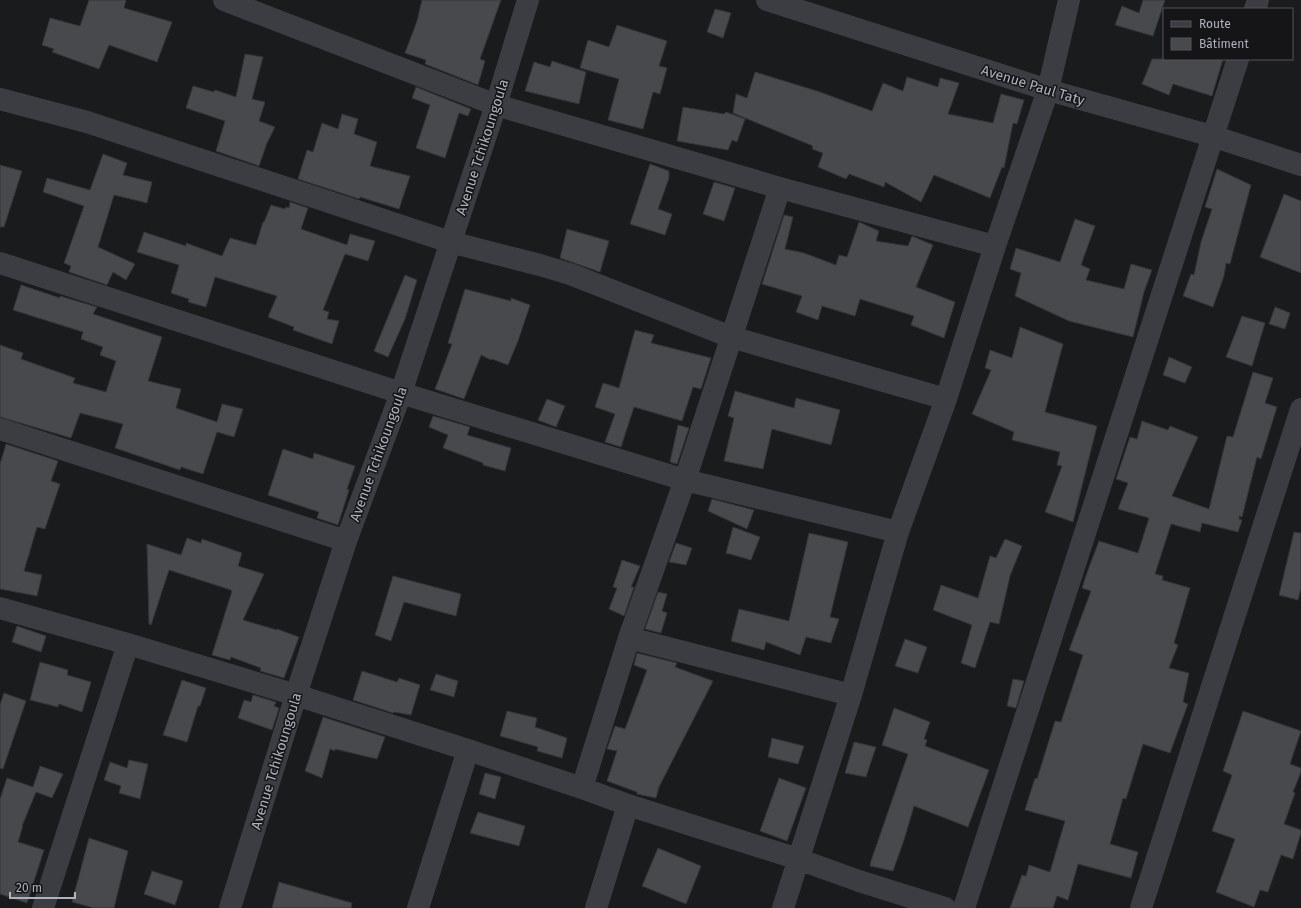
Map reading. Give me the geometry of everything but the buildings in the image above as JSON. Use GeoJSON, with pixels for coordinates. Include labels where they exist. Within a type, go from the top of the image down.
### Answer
{"type":"FeatureCollection","features":[{"type":"Feature","properties":{"kind":"street"},"geometry":{"type":"LineString","coordinates":[[224,0],[496,105],[780,188],[995,246]]}},
{"type":"Feature","properties":{"kind":"street","name":"Avenue Tchikoungoula"},"geometry":{"type":"LineString","coordinates":[[230,908],[296,695],[346,541],[401,393],[496,105],[528,0]]}},
{"type":"Feature","properties":{"kind":"street","name":"Avenue Paul Taty"},"geometry":{"type":"LineString","coordinates":[[767,0],[1048,90],[1212,136],[1301,165]]}},
{"type":"Feature","properties":{"kind":"street"},"geometry":{"type":"LineString","coordinates":[[783,908],[851,695],[898,532],[946,399],[995,246],[1048,90],[1069,0]]}},
{"type":"Feature","properties":{"kind":"street"},"geometry":{"type":"LineString","coordinates":[[964,908],[1238,60]]}},
{"type":"Feature","properties":{"kind":"street"},"geometry":{"type":"LineString","coordinates":[[0,99],[87,122],[450,242],[570,274],[731,337],[946,399]]}},
{"type":"Feature","properties":{"kind":"street"},"geometry":{"type":"LineString","coordinates":[[582,788],[629,638],[685,480],[780,188]]}},
{"type":"Feature","properties":{"kind":"street"},"geometry":{"type":"LineString","coordinates":[[0,263],[401,393],[685,480],[898,532]]}},
{"type":"Feature","properties":{"kind":"street"},"geometry":{"type":"LineString","coordinates":[[1141,908],[1301,409]]}},
{"type":"Feature","properties":{"kind":"street"},"geometry":{"type":"LineString","coordinates":[[0,429],[346,541]]}},
{"type":"Feature","properties":{"kind":"street"},"geometry":{"type":"LineString","coordinates":[[0,608],[128,644],[296,695],[468,750],[628,805],[945,908]]}},
{"type":"Feature","properties":{"kind":"street"},"geometry":{"type":"LineString","coordinates":[[629,638],[851,695]]}},
{"type":"Feature","properties":{"kind":"street"},"geometry":{"type":"LineString","coordinates":[[43,908],[128,644]]}},
{"type":"Feature","properties":{"kind":"street"},"geometry":{"type":"LineString","coordinates":[[418,908],[468,750]]}},
{"type":"Feature","properties":{"kind":"street"},"geometry":{"type":"LineString","coordinates":[[596,908],[628,805]]}}]}
